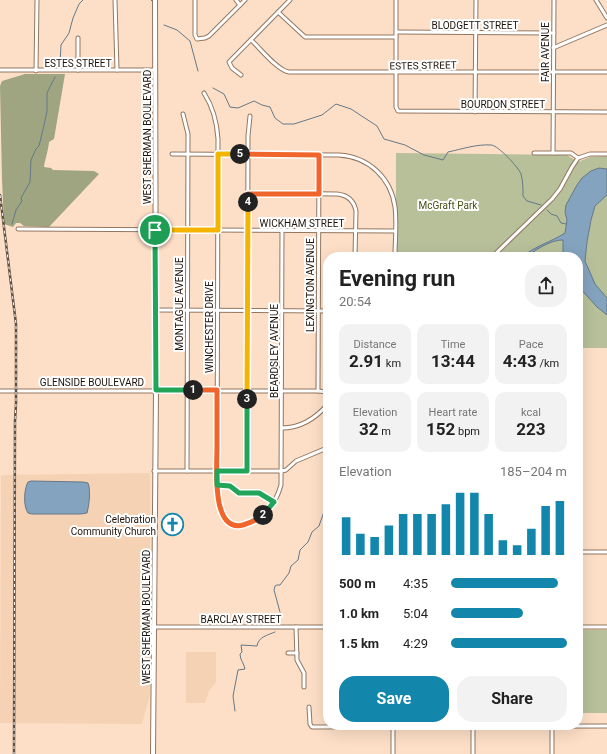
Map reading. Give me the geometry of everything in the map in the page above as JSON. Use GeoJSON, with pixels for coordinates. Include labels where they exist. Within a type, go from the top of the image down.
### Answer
{"type":"FeatureCollection","features":[{"type":"Feature","properties":{"kind":"main road","name":"WEST SHERMAN BOULEVARD"},"geometry":{"type":"LineString","coordinates":[[153,754],[154,471],[156,390],[155,0]]}},
{"type":"Feature","properties":{"kind":"street"},"geometry":{"type":"LineString","coordinates":[[36,71],[37,0]]}},
{"type":"Feature","properties":{"kind":"street"},"geometry":{"type":"LineString","coordinates":[[115,0],[117,70]]}},
{"type":"Feature","properties":{"kind":"street"},"geometry":{"type":"LineString","coordinates":[[195,0],[195,37],[197,39],[209,36],[245,0]]}},
{"type":"Feature","properties":{"kind":"street"},"geometry":{"type":"LineString","coordinates":[[236,0],[240,5]]}},
{"type":"Feature","properties":{"kind":"street"},"geometry":{"type":"LineString","coordinates":[[241,75],[232,68],[229,62],[290,0]]}},
{"type":"Feature","properties":{"kind":"street"},"geometry":{"type":"LineString","coordinates":[[396,0],[396,73]]}},
{"type":"Feature","properties":{"kind":"street"},"geometry":{"type":"LineString","coordinates":[[476,0],[476,112]]}},
{"type":"Feature","properties":{"kind":"street","name":"FAIR AVENUE"},"geometry":{"type":"LineString","coordinates":[[553,153],[554,0]]}},
{"type":"Feature","properties":{"kind":"street"},"geometry":{"type":"LineString","coordinates":[[596,0],[607,18]]}},
{"type":"Feature","properties":{"kind":"street"},"geometry":{"type":"LineString","coordinates":[[278,12],[305,37],[396,38]]}},
{"type":"Feature","properties":{"kind":"street"},"geometry":{"type":"LineString","coordinates":[[553,48],[607,25]]}},
{"type":"Feature","properties":{"kind":"street","name":"BLODGETT STREET"},"geometry":{"type":"LineString","coordinates":[[396,32],[554,33]]}},
{"type":"Feature","properties":{"kind":"street"},"geometry":{"type":"LineString","coordinates":[[78,38],[78,70]]}},
{"type":"Feature","properties":{"kind":"street","name":"ESTES STREET"},"geometry":{"type":"LineString","coordinates":[[251,40],[286,72],[607,72]]}},
{"type":"Feature","properties":{"kind":"street","name":"ESTES STREET"},"geometry":{"type":"LineString","coordinates":[[0,70],[155,70]]}},
{"type":"Feature","properties":{"kind":"street","name":"BOURDON STREET"},"geometry":{"type":"LineString","coordinates":[[396,73],[396,107],[397,111],[399,112],[607,112]]}},
{"type":"Feature","properties":{"kind":"street","name":"WINCHESTER DRIVE"},"geometry":{"type":"LineString","coordinates":[[204,93],[209,101],[216,123],[218,154],[217,485],[220,506],[227,519],[233,525],[243,525],[260,518],[274,502],[281,485],[282,471]]}},
{"type":"Feature","properties":{"kind":"street","name":"MONTAGUE AVENUE"},"geometry":{"type":"LineString","coordinates":[[183,114],[187,128],[188,154],[187,471]]}},
{"type":"Feature","properties":{"kind":"street"},"geometry":{"type":"LineString","coordinates":[[247,471],[248,129],[250,116]]}},
{"type":"Feature","properties":{"kind":"street"},"geometry":{"type":"LineString","coordinates":[[534,153],[572,153],[578,158]]}},
{"type":"Feature","properties":{"kind":"street"},"geometry":{"type":"LineString","coordinates":[[172,154],[346,155],[366,163],[382,176],[394,201],[396,214],[395,252]]}},
{"type":"Feature","properties":{"kind":"street"},"geometry":{"type":"LineString","coordinates":[[497,252],[552,199],[560,189],[578,158],[590,154],[607,154]]}},
{"type":"Feature","properties":{"kind":"street","name":"LEXINGTON AVENUE"},"geometry":{"type":"LineString","coordinates":[[318,391],[319,155]]}},
{"type":"Feature","properties":{"kind":"street"},"geometry":{"type":"LineString","coordinates":[[248,194],[340,194],[350,198],[355,207],[356,252]]}},
{"type":"Feature","properties":{"kind":"street","name":"WICKHAM STREET"},"geometry":{"type":"LineString","coordinates":[[18,229],[395,231]]}},
{"type":"Feature","properties":{"kind":"street","name":"BEARDSLEY AVENUE"},"geometry":{"type":"LineString","coordinates":[[282,230],[282,471]]}},
{"type":"Feature","properties":{"kind":"street"},"geometry":{"type":"LineString","coordinates":[[156,310],[323,311]]}},
{"type":"Feature","properties":{"kind":"street","name":"GLENSIDE BOULEVARD"},"geometry":{"type":"LineString","coordinates":[[0,391],[282,390],[323,392]]}},
{"type":"Feature","properties":{"kind":"street"},"geometry":{"type":"LineString","coordinates":[[282,428],[294,427],[303,424],[323,409]]}},
{"type":"Feature","properties":{"kind":"street"},"geometry":{"type":"LineString","coordinates":[[154,471],[282,471],[286,470],[296,461],[323,450]]}},
{"type":"Feature","properties":{"kind":"street"},"geometry":{"type":"LineString","coordinates":[[217,485],[230,486],[239,493],[259,493],[274,502]]}},
{"type":"Feature","properties":{"kind":"street"},"geometry":{"type":"LineString","coordinates":[[583,552],[607,552]]}},
{"type":"Feature","properties":{"kind":"street","name":"BARCLAY STREET"},"geometry":{"type":"LineString","coordinates":[[154,627],[323,627]]}},
{"type":"Feature","properties":{"kind":"street"},"geometry":{"type":"LineString","coordinates":[[296,627],[296,653],[298,664],[304,673],[304,687]]}},
{"type":"Feature","properties":{"kind":"street"},"geometry":{"type":"LineString","coordinates":[[583,627],[607,627]]}},
{"type":"Feature","properties":{"kind":"street"},"geometry":{"type":"LineString","coordinates":[[288,653],[296,653]]}},
{"type":"Feature","properties":{"kind":"street"},"geometry":{"type":"LineString","coordinates":[[309,707],[310,724],[312,727],[323,727]]}},
{"type":"Feature","properties":{"kind":"street"},"geometry":{"type":"LineString","coordinates":[[583,726],[607,726]]}},
{"type":"Feature","properties":{"kind":"street"},"geometry":{"type":"LineString","coordinates":[[393,730],[393,754]]}},
{"type":"Feature","properties":{"kind":"street"},"geometry":{"type":"LineString","coordinates":[[473,730],[473,754]]}},
{"type":"Feature","properties":{"kind":"street"},"geometry":{"type":"LineString","coordinates":[[552,730],[552,754]]}},
{"type":"Feature","properties":{"kind":"shaded area"},"geometry":{"type":"Polygon","coordinates":[[[150,473],[150,695],[142,724],[0,723],[1,475],[150,473]]]}},
{"type":"Feature","properties":{"kind":"shaded area"},"geometry":{"type":"Polygon","coordinates":[[[186,652],[216,652],[216,682],[209,691],[205,703],[186,703],[186,652]]]}},
{"type":"Feature","properties":{"kind":"green space"},"geometry":{"type":"Polygon","coordinates":[[[25,74],[65,74],[54,139],[49,142],[44,167],[51,168],[53,170],[94,171],[99,174],[49,227],[24,226],[20,223],[16,223],[13,227],[4,224],[0,86],[2,81],[25,74]]]}},
{"type":"Feature","properties":{"kind":"green space","name":"McGraft Park"},"geometry":{"type":"Polygon","coordinates":[[[396,153],[567,155],[578,162],[590,157],[607,156],[607,348],[583,348],[583,252],[396,252],[396,153]]]}},
{"type":"Feature","properties":{"kind":"green space"},"geometry":{"type":"Polygon","coordinates":[[[583,630],[607,630],[607,713],[583,713],[583,630]]]}},
{"type":"Feature","properties":{"kind":"water"},"geometry":{"type":"Polygon","coordinates":[[[599,168],[607,169],[607,195],[595,206],[587,242],[585,261],[595,284],[607,298],[607,315],[597,307],[583,292],[583,252],[563,252],[563,240],[549,243],[534,252],[529,252],[565,233],[567,220],[565,212],[566,205],[582,178],[591,171],[599,168]]]}},
{"type":"Feature","properties":{"kind":"water"},"geometry":{"type":"Polygon","coordinates":[[[28,482],[88,483],[90,494],[87,513],[28,513],[25,506],[25,493],[28,482]]]}},
{"type":"Feature","properties":{"kind":"waterway"},"geometry":{"type":"LineString","coordinates":[[60,64],[61,45],[69,33],[73,18],[79,4],[83,0]]}},
{"type":"Feature","properties":{"kind":"waterway"},"geometry":{"type":"LineString","coordinates":[[164,25],[177,30],[190,41],[198,71]]}},
{"type":"Feature","properties":{"kind":"waterway"},"geometry":{"type":"LineString","coordinates":[[12,224],[16,210],[22,201],[21,198],[30,182],[31,160],[39,146],[47,111],[47,93],[55,77]]}},
{"type":"Feature","properties":{"kind":"waterway"},"geometry":{"type":"LineString","coordinates":[[213,88],[224,94],[230,107],[238,108],[254,101],[270,107],[275,118],[283,124],[294,124],[322,115],[336,104],[351,109],[377,126],[384,139],[405,145],[424,155],[443,160],[448,152],[480,145],[494,146],[508,157],[521,174],[523,196],[527,201],[541,205]]}},
{"type":"Feature","properties":{"kind":"waterway"},"geometry":{"type":"LineString","coordinates":[[547,210],[551,214],[557,216],[561,223],[566,224]]}},
{"type":"Feature","properties":{"kind":"waterway"},"geometry":{"type":"LineString","coordinates":[[280,612],[274,590],[275,586],[280,585],[289,573],[291,566],[298,560],[300,550],[308,542],[312,532],[319,526],[323,514]]}},
{"type":"Feature","properties":{"kind":"waterway"},"geometry":{"type":"LineString","coordinates":[[235,711],[233,696],[238,670],[245,669],[240,656],[242,652],[241,645],[257,646],[261,638],[275,632]]}},
{"type":"Feature","properties":{"kind":"railway"},"geometry":{"type":"LineString","coordinates":[[0,195],[16,324],[14,754]]}},
{"type":"Feature","properties":{"kind":"place","name":"Celebration Community Church"},"geometry":{"type":"Point","coordinates":[172,525]}},
{"type":"Feature","properties":{"kind":"route"},"geometry":{"type":"LineString","coordinates":[[155,230],[156,390],[217,390],[217,485],[218,497],[222,512],[230,523],[238,526],[243,525],[260,518],[274,502],[259,493],[239,493],[230,486],[217,485],[217,471],[247,471],[248,194],[319,194],[319,155],[218,154],[218,230],[155,230]]}}]}
